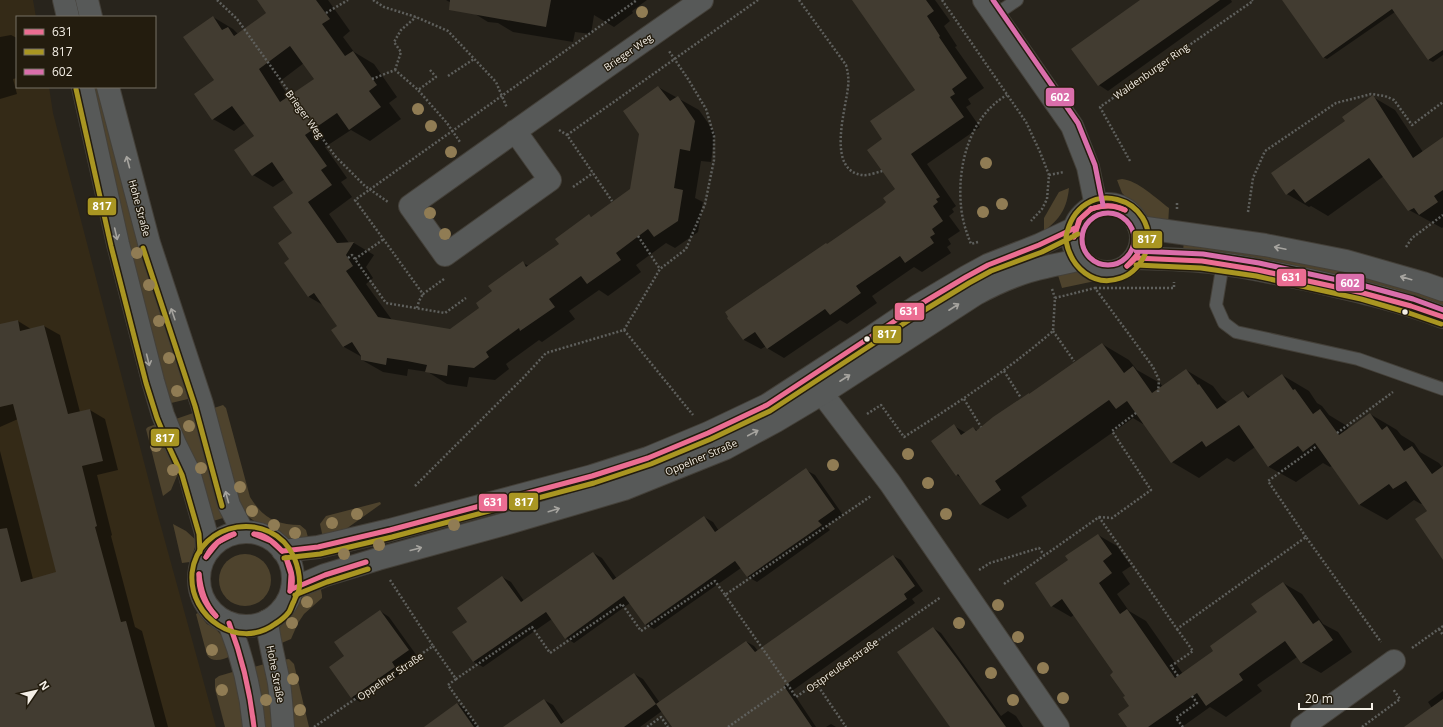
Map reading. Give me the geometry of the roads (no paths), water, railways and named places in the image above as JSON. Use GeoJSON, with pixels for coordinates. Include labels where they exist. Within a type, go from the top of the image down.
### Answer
{"type":"FeatureCollection","features":[{"type":"Feature","properties":{"kind":"street"},"geometry":{"type":"LineString","coordinates":[[64,0],[68,16]]}},
{"type":"Feature","properties":{"kind":"street"},"geometry":{"type":"LineString","coordinates":[[86,0],[91,16]]}},
{"type":"Feature","properties":{"kind":"street","name":"Brieger Weg"},"geometry":{"type":"LineString","coordinates":[[515,131],[550,180],[444,255],[410,206],[515,131],[702,0]]}},
{"type":"Feature","properties":{"kind":"street"},"geometry":{"type":"LineString","coordinates":[[990,8],[1072,126],[1088,167],[1096,206]]}},
{"type":"Feature","properties":{"kind":"street"},"geometry":{"type":"LineString","coordinates":[[82,88],[118,244],[163,415],[189,472],[206,533],[207,552]]}},
{"type":"Feature","properties":{"kind":"street","name":"Hohe Straße"},"geometry":{"type":"LineString","coordinates":[[108,88],[149,243],[202,404],[229,505],[243,532]]}},
{"type":"Feature","properties":{"kind":"street"},"geometry":{"type":"LineString","coordinates":[[1106,204],[1127,210],[1140,227],[1142,237],[1136,258],[1128,266],[1119,271],[1108,273],[1097,271],[1080,259],[1075,249],[1073,239],[1075,228],[1079,219],[1087,211],[1096,206],[1106,204]]}},
{"type":"Feature","properties":{"kind":"street"},"geometry":{"type":"LineString","coordinates":[[1140,227],[1265,245],[1346,261],[1443,290]]}},
{"type":"Feature","properties":{"kind":"street","name":"Oppelner Straße"},"geometry":{"type":"LineString","coordinates":[[292,589],[325,575],[378,559],[624,489],[726,448],[776,421],[816,385],[919,305],[988,265],[1039,245],[1075,228]]}},
{"type":"Feature","properties":{"kind":"street"},"geometry":{"type":"LineString","coordinates":[[1136,258],[1175,259],[1223,263],[1358,290],[1405,303],[1443,317]]}},
{"type":"Feature","properties":{"kind":"street","name":"Oppelner Straße"},"geometry":{"type":"LineString","coordinates":[[283,551],[318,547],[382,531],[592,476],[648,458],[816,385],[997,283],[1018,275],[1080,259]]}},
{"type":"Feature","properties":{"kind":"street"},"geometry":{"type":"LineString","coordinates":[[816,385],[890,483],[1058,727]]}},
{"type":"Feature","properties":{"kind":"street"},"geometry":{"type":"LineString","coordinates":[[243,532],[258,534],[272,541],[283,551],[289,563],[292,576],[292,589],[287,602],[278,613],[267,621],[254,626],[242,626],[229,623],[218,617],[209,608],[203,598],[199,586],[199,574],[202,562],[207,552],[214,544],[223,538],[243,532]]}},
{"type":"Feature","properties":{"kind":"street","name":"Hohe Straße"},"geometry":{"type":"LineString","coordinates":[[267,621],[268,636],[279,684],[283,727]]}},
{"type":"Feature","properties":{"kind":"street"},"geometry":{"type":"LineString","coordinates":[[229,623],[236,642],[252,704],[254,727]]}},
{"type":"Feature","properties":{"kind":"street"},"geometry":{"type":"LineString","coordinates":[[1302,727],[1387,666]]}},
{"type":"Feature","properties":{"kind":"lane"},"geometry":{"type":"LineString","coordinates":[[990,8],[1017,0]]}},
{"type":"Feature","properties":{"kind":"lane"},"geometry":{"type":"LineString","coordinates":[[1223,263],[1216,305],[1224,323],[1236,332],[1358,359],[1443,389]]}}]}
